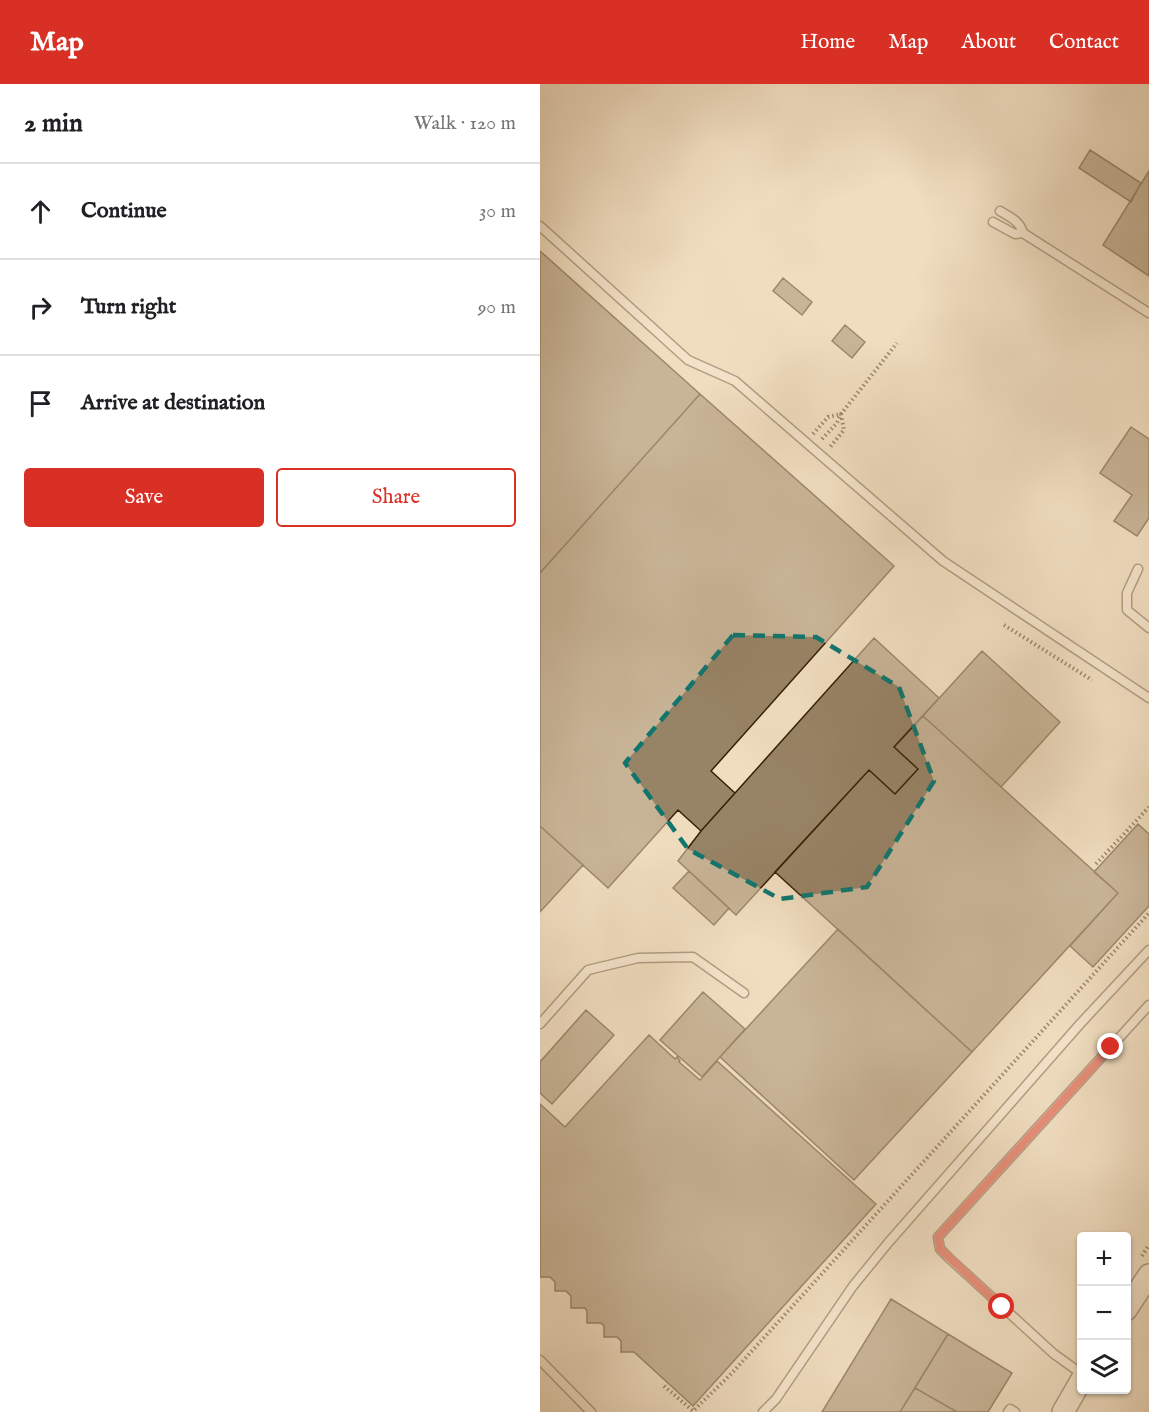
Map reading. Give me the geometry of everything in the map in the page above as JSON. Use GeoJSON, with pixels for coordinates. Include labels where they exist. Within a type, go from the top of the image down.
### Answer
{"type":"FeatureCollection","features":[{"type":"Feature","properties":{"kind":"street"},"geometry":{"type":"LineString","coordinates":[[1131,1302],[1149,1275]]}},
{"type":"Feature","properties":{"kind":"street"},"geometry":{"type":"LineString","coordinates":[[1063,1412],[1077,1388]]}},
{"type":"Feature","properties":{"kind":"lane"},"geometry":{"type":"LineString","coordinates":[[1000,211],[1016,221],[1023,233]]}},
{"type":"Feature","properties":{"kind":"lane"},"geometry":{"type":"LineString","coordinates":[[993,222],[1015,234],[1023,233],[1149,313]]}},
{"type":"Feature","properties":{"kind":"lane"},"geometry":{"type":"LineString","coordinates":[[540,226],[688,360],[735,381],[943,561],[1149,698]]}},
{"type":"Feature","properties":{"kind":"lane"},"geometry":{"type":"LineString","coordinates":[[1138,569],[1127,593],[1127,610],[1149,628]]}},
{"type":"Feature","properties":{"kind":"lane"},"geometry":{"type":"LineString","coordinates":[[763,1412],[776,1399],[853,1286],[888,1243],[1080,1024],[1149,950]]}},
{"type":"Feature","properties":{"kind":"lane"},"geometry":{"type":"LineString","coordinates":[[540,1024],[588,970],[638,958],[693,957],[744,993]]}},
{"type":"Feature","properties":{"kind":"lane"},"geometry":{"type":"LineString","coordinates":[[1077,1370],[1054,1354],[949,1258],[940,1249],[938,1237],[1149,1005]]}},
{"type":"Feature","properties":{"kind":"lane"},"geometry":{"type":"LineString","coordinates":[[540,1360],[591,1412]]}},
{"type":"Feature","properties":{"kind":"lane"},"geometry":{"type":"LineString","coordinates":[[1008,1412],[1010,1409],[1015,1412]]}},
{"type":"Feature","properties":{"kind":"path"},"geometry":{"type":"LineString","coordinates":[[818,444],[837,423],[841,414],[897,343]]}},
{"type":"Feature","properties":{"kind":"path"},"geometry":{"type":"LineString","coordinates":[[810,437],[828,417],[841,414]]}},
{"type":"Feature","properties":{"kind":"path"},"geometry":{"type":"LineString","coordinates":[[826,451],[844,430],[841,414]]}},
{"type":"Feature","properties":{"kind":"path"},"geometry":{"type":"LineString","coordinates":[[1004,625],[1092,680]]}},
{"type":"Feature","properties":{"kind":"path"},"geometry":{"type":"LineString","coordinates":[[1096,864],[1149,807]]}},
{"type":"Feature","properties":{"kind":"path"},"geometry":{"type":"LineString","coordinates":[[664,1386],[693,1412],[747,1356],[1149,913]]}},
{"type":"Feature","properties":{"kind":"highlighted area"},"geometry":{"type":"Polygon","coordinates":[[[733,635],[816,637],[899,687],[934,781],[867,887],[780,899],[688,849],[625,763],[733,635]]]}},
{"type":"Feature","properties":{"kind":"building"},"geometry":{"type":"Polygon","coordinates":[[[1090,150],[1141,183],[1131,202],[1079,168],[1090,150]]]}},
{"type":"Feature","properties":{"kind":"building"},"geometry":{"type":"Polygon","coordinates":[[[1149,171],[1149,276],[1103,245],[1149,171]]]}},
{"type":"Feature","properties":{"kind":"building"},"geometry":{"type":"Polygon","coordinates":[[[540,251],[700,394],[540,573],[540,251]]]}},
{"type":"Feature","properties":{"kind":"building"},"geometry":{"type":"Polygon","coordinates":[[[783,278],[812,302],[802,315],[773,291],[783,278]]]}},
{"type":"Feature","properties":{"kind":"building"},"geometry":{"type":"Polygon","coordinates":[[[845,325],[865,342],[852,358],[832,341],[845,325]]]}},
{"type":"Feature","properties":{"kind":"building"},"geometry":{"type":"Polygon","coordinates":[[[700,394],[894,566],[711,771],[735,793],[701,831],[678,810],[608,888],[540,826],[540,573],[700,394]]]}},
{"type":"Feature","properties":{"kind":"building"},"geometry":{"type":"Polygon","coordinates":[[[1131,427],[1149,439],[1149,518],[1137,536],[1114,521],[1132,495],[1100,473],[1131,427]]]}},
{"type":"Feature","properties":{"kind":"building"},"geometry":{"type":"Polygon","coordinates":[[[874,638],[939,698],[894,747],[918,769],[895,794],[869,770],[736,915],[678,861],[701,831],[874,638]]]}},
{"type":"Feature","properties":{"kind":"building"},"geometry":{"type":"Polygon","coordinates":[[[982,651],[1060,722],[1001,787],[923,716],[982,651]]]}},
{"type":"Feature","properties":{"kind":"building"},"geometry":{"type":"Polygon","coordinates":[[[923,716],[1118,893],[972,1052],[775,872],[869,770],[895,794],[918,769],[894,747],[923,716]]]}},
{"type":"Feature","properties":{"kind":"building"},"geometry":{"type":"Polygon","coordinates":[[[1138,824],[1149,834],[1149,906],[1093,967],[1070,946],[1118,893],[1094,872],[1138,824]]]}},
{"type":"Feature","properties":{"kind":"building"},"geometry":{"type":"Polygon","coordinates":[[[540,826],[583,865],[540,912],[540,826]]]}},
{"type":"Feature","properties":{"kind":"building"},"geometry":{"type":"Polygon","coordinates":[[[689,871],[729,908],[714,925],[673,888],[689,871]]]}},
{"type":"Feature","properties":{"kind":"building"},"geometry":{"type":"Polygon","coordinates":[[[838,929],[972,1052],[854,1180],[720,1057],[838,929]]]}},
{"type":"Feature","properties":{"kind":"building"},"geometry":{"type":"Polygon","coordinates":[[[703,992],[745,1029],[702,1077],[660,1040],[703,992]]]}},
{"type":"Feature","properties":{"kind":"building"},"geometry":{"type":"Polygon","coordinates":[[[586,1010],[614,1035],[552,1104],[540,1093],[540,1062],[586,1010]]]}},
{"type":"Feature","properties":{"kind":"building"},"geometry":{"type":"Polygon","coordinates":[[[649,1035],[675,1059],[677,1057],[679,1062],[700,1080],[717,1061],[876,1204],[693,1406],[634,1352],[621,1352],[621,1341],[617,1337],[604,1337],[604,1326],[601,1323],[587,1323],[585,1308],[571,1308],[571,1296],[566,1291],[555,1291],[555,1282],[550,1277],[540,1277],[540,1104],[565,1127],[649,1035]]]}},
{"type":"Feature","properties":{"kind":"building"},"geometry":{"type":"Polygon","coordinates":[[[891,1299],[948,1334],[900,1412],[822,1412],[891,1299]]]}},
{"type":"Feature","properties":{"kind":"building"},"geometry":{"type":"Polygon","coordinates":[[[948,1334],[1012,1373],[988,1412],[957,1412],[915,1388],[948,1334]]]}},
{"type":"Feature","properties":{"kind":"building"},"geometry":{"type":"Polygon","coordinates":[[[915,1388],[957,1412],[900,1412],[915,1388]]]}},
{"type":"Feature","properties":{"kind":"route"},"geometry":{"type":"LineString","coordinates":[[1002,1307],[940,1249],[938,1237],[1111,1047]]}}]}
